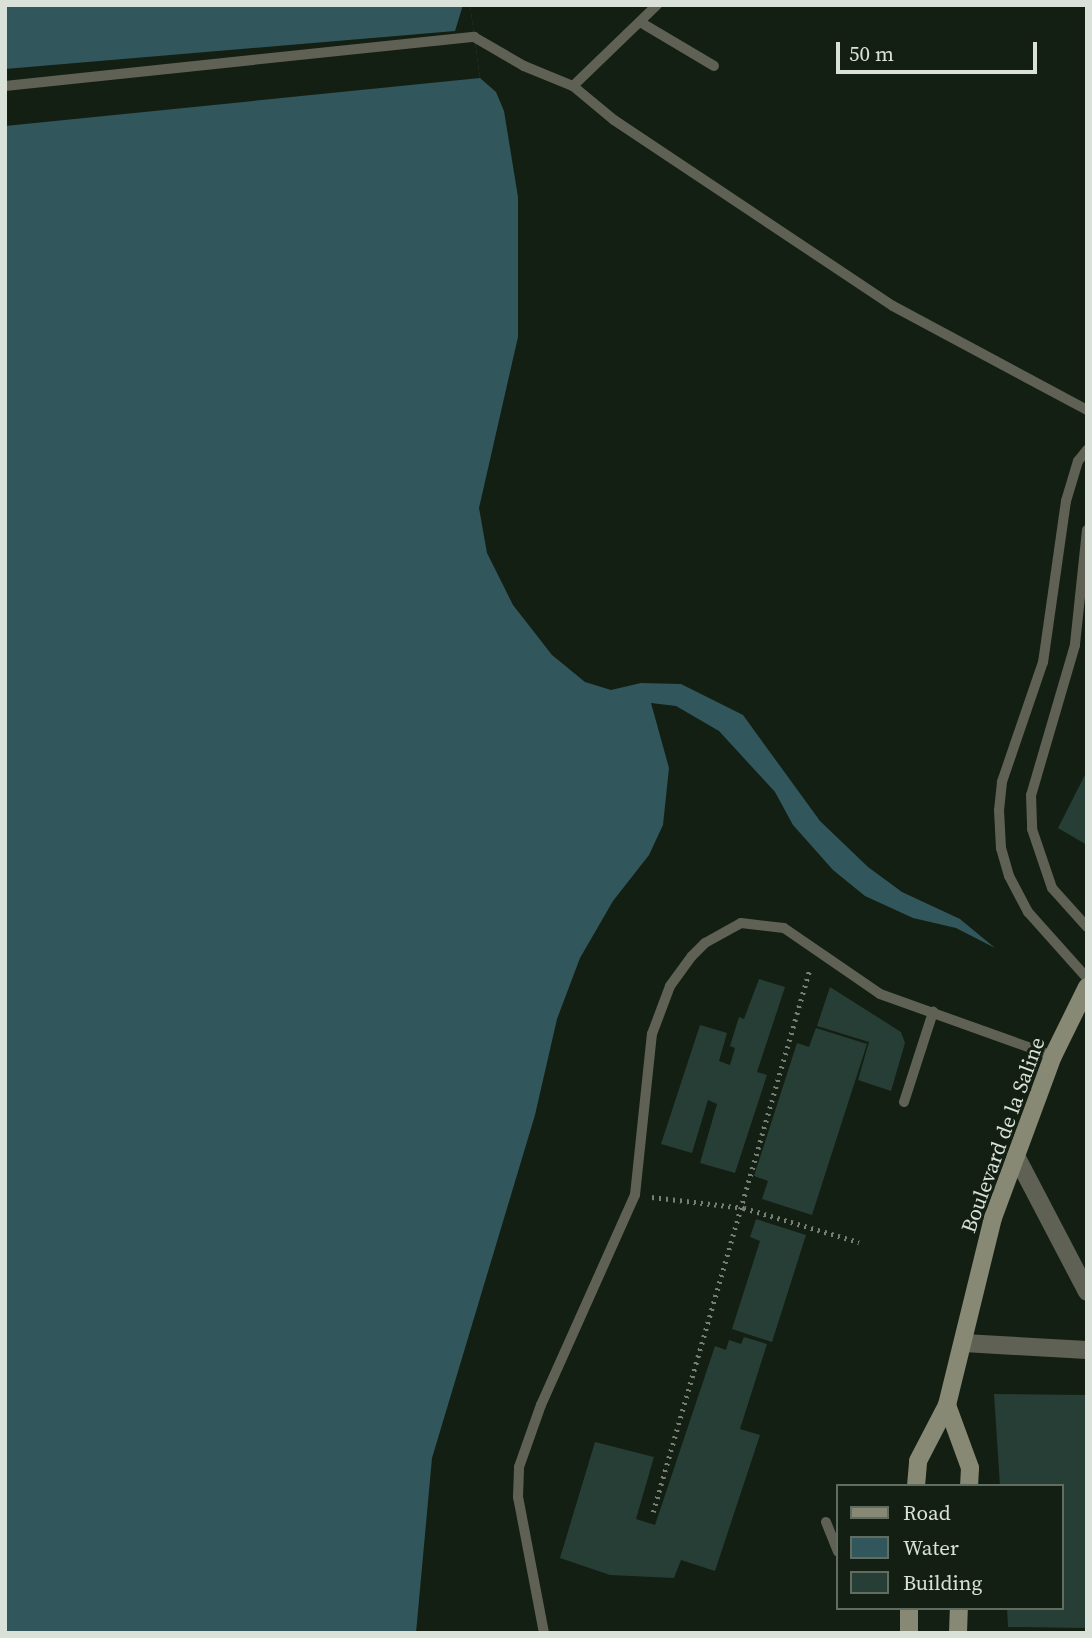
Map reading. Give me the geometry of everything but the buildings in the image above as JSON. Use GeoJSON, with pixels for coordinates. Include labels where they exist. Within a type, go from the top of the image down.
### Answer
{"type":"FeatureCollection","features":[{"type":"Feature","properties":{"kind":"main road","name":"Boulevard de la Saline"},"geometry":{"type":"LineString","coordinates":[[916,1484],[918,1461],[947,1405],[993,1218],[1053,1056],[1087,987]]}},
{"type":"Feature","properties":{"kind":"main road"},"geometry":{"type":"LineString","coordinates":[[947,1405],[970,1468],[969,1484]]}},
{"type":"Feature","properties":{"kind":"main road"},"geometry":{"type":"LineString","coordinates":[[909,1610],[909,1633]]}},
{"type":"Feature","properties":{"kind":"main road"},"geometry":{"type":"LineString","coordinates":[[958,1633],[960,1610]]}},
{"type":"Feature","properties":{"kind":"street"},"geometry":{"type":"LineString","coordinates":[[1016,1156],[1087,1292]]}},
{"type":"Feature","properties":{"kind":"street"},"geometry":{"type":"LineString","coordinates":[[964,1343],[1087,1350]]}},
{"type":"Feature","properties":{"kind":"lane"},"geometry":{"type":"LineString","coordinates":[[573,86],[656,5]]}},
{"type":"Feature","properties":{"kind":"lane"},"geometry":{"type":"LineString","coordinates":[[640,22],[714,66]]}},
{"type":"Feature","properties":{"kind":"lane"},"geometry":{"type":"LineString","coordinates":[[5,86],[474,37],[524,66],[573,86],[614,120],[892,306],[1087,410]]}},
{"type":"Feature","properties":{"kind":"lane"},"geometry":{"type":"LineString","coordinates":[[1087,450],[1078,461],[1066,501],[1043,662],[1002,782],[999,810],[1001,848],[1009,876],[1028,912],[1087,978]]}},
{"type":"Feature","properties":{"kind":"lane"},"geometry":{"type":"LineString","coordinates":[[1087,530],[1075,645],[1031,795],[1031,829],[1052,888],[1087,927]]}},
{"type":"Feature","properties":{"kind":"lane"},"geometry":{"type":"LineString","coordinates":[[544,1633],[518,1497],[519,1467],[541,1405],[635,1195],[652,1034],[670,986],[692,956],[705,943],[741,923],[784,928],[880,994],[1053,1056]]}},
{"type":"Feature","properties":{"kind":"lane"},"geometry":{"type":"LineString","coordinates":[[904,1102],[933,1012]]}},
{"type":"Feature","properties":{"kind":"lane"},"geometry":{"type":"LineString","coordinates":[[826,1522],[836,1547]]}},
{"type":"Feature","properties":{"kind":"path"},"geometry":{"type":"LineString","coordinates":[[653,1512],[744,1208],[744,1188],[815,951]]}},
{"type":"Feature","properties":{"kind":"path"},"geometry":{"type":"LineString","coordinates":[[635,1195],[744,1208],[859,1242]]}},
{"type":"Feature","properties":{"kind":"water"},"geometry":{"type":"Polygon","coordinates":[[[5,5],[470,5],[480,78],[496,92],[504,111],[518,197],[518,337],[479,508],[487,553],[513,605],[552,655],[585,682],[611,690],[641,683],[681,684],[743,715],[820,821],[868,867],[902,892],[960,919],[995,948],[956,928],[913,918],[865,896],[833,870],[793,825],[775,792],[719,731],[676,706],[651,703],[669,768],[663,825],[649,855],[613,901],[580,958],[557,1019],[535,1115],[432,1458],[416,1633],[5,1633],[5,5]]]}},
{"type":"Feature","properties":{"kind":"pier"},"geometry":{"type":"Polygon","coordinates":[[[463,5],[470,5],[480,78],[5,126],[5,69],[455,31],[463,5]]]}}]}
